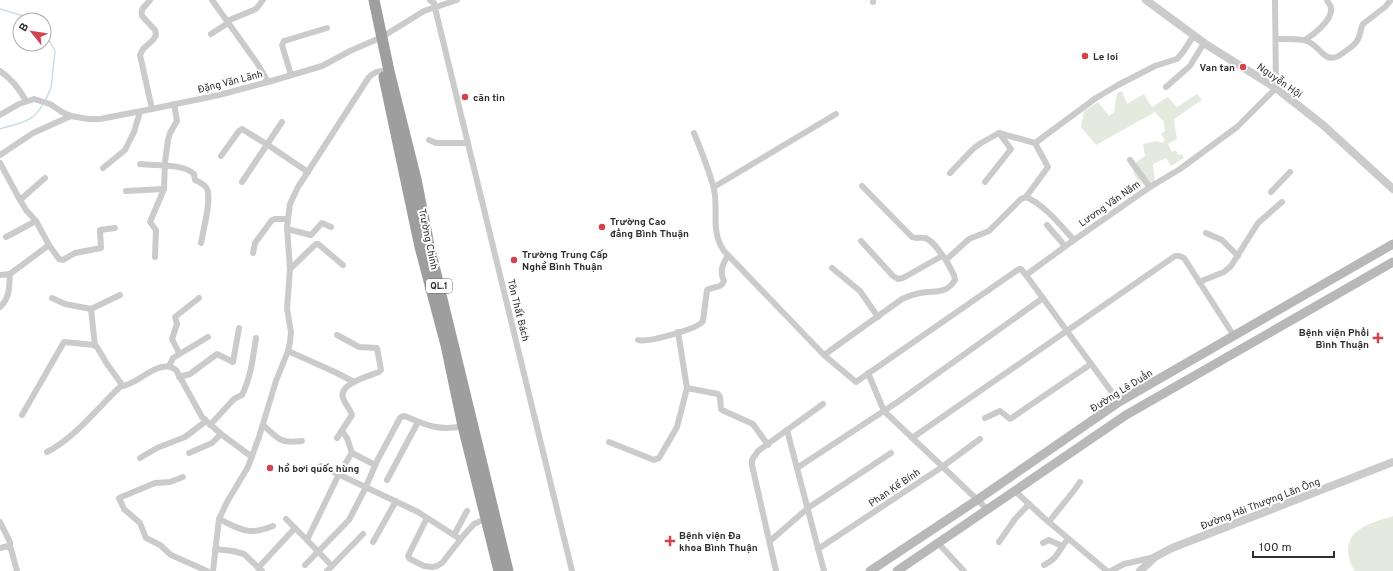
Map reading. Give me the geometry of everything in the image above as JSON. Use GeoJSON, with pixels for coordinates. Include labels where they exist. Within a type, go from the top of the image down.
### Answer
{"type":"FeatureCollection","features":[{"type":"Feature","properties":{"kind":"highway","name":"Trường Chinh"},"geometry":{"type":"LineString","coordinates":[[367,0],[379,38]]}},
{"type":"Feature","properties":{"kind":"highway","name":"Trường Chinh"},"geometry":{"type":"LineString","coordinates":[[374,0],[379,38],[420,247],[446,345],[463,426],[499,571]]}},
{"type":"Feature","properties":{"kind":"highway","name":"Trường Chinh"},"geometry":{"type":"LineString","coordinates":[[386,71],[416,179],[430,251],[508,571]]}},
{"type":"Feature","properties":{"kind":"main road","name":"Đường Lê Duẩn"},"geometry":{"type":"LineString","coordinates":[[870,571],[977,500],[1119,402],[1393,244]]}},
{"type":"Feature","properties":{"kind":"main road"},"geometry":{"type":"LineString","coordinates":[[897,571],[1126,416],[1393,262]]}},
{"type":"Feature","properties":{"kind":"main road"},"geometry":{"type":"LineString","coordinates":[[1282,308],[1290,322]]}},
{"type":"Feature","properties":{"kind":"main road"},"geometry":{"type":"LineString","coordinates":[[1119,402],[1126,416]]}},
{"type":"Feature","properties":{"kind":"street"},"geometry":{"type":"LineString","coordinates":[[150,0],[143,8],[142,16],[155,30],[156,35],[143,49],[140,57],[152,109]]}},
{"type":"Feature","properties":{"kind":"street"},"geometry":{"type":"LineString","coordinates":[[212,0],[257,63],[268,82]]}},
{"type":"Feature","properties":{"kind":"street"},"geometry":{"type":"LineString","coordinates":[[211,34],[228,22],[256,9],[263,0]]}},
{"type":"Feature","properties":{"kind":"street","name":"Tôn Thất Bách"},"geometry":{"type":"LineString","coordinates":[[430,0],[434,3],[572,571]]}},
{"type":"Feature","properties":{"kind":"street","name":"Đặng Văn Lãnh"},"geometry":{"type":"LineString","coordinates":[[26,101],[37,99],[50,104],[71,116],[88,119],[100,119],[140,112],[268,82],[322,66],[379,38],[424,11],[456,0]]}},
{"type":"Feature","properties":{"kind":"street","name":"Nguyễn Hội"},"geometry":{"type":"LineString","coordinates":[[1146,0],[1204,43],[1276,88],[1323,125],[1393,189]]}},
{"type":"Feature","properties":{"kind":"street"},"geometry":{"type":"LineString","coordinates":[[1275,0],[1276,88]]}},
{"type":"Feature","properties":{"kind":"street"},"geometry":{"type":"LineString","coordinates":[[1305,40],[1318,31],[1331,12],[1331,7],[1327,0]]}},
{"type":"Feature","properties":{"kind":"street"},"geometry":{"type":"LineString","coordinates":[[1276,39],[1305,40],[1310,42],[1327,57],[1337,58],[1356,43],[1361,34],[1361,27],[1363,24],[1385,7],[1390,0]]}},
{"type":"Feature","properties":{"kind":"street"},"geometry":{"type":"LineString","coordinates":[[291,75],[282,45],[284,41],[327,28]]}},
{"type":"Feature","properties":{"kind":"street"},"geometry":{"type":"LineString","coordinates":[[1035,143],[1101,95],[1155,66],[1180,57],[1194,35]]}},
{"type":"Feature","properties":{"kind":"street"},"geometry":{"type":"LineString","coordinates":[[1166,87],[1190,66],[1204,43]]}},
{"type":"Feature","properties":{"kind":"street"},"geometry":{"type":"LineString","coordinates":[[0,71],[14,82],[26,101],[0,115]]}},
{"type":"Feature","properties":{"kind":"street"},"geometry":{"type":"LineString","coordinates":[[213,571],[219,519],[252,457],[276,381],[288,351],[291,332],[287,309],[290,269],[287,229],[291,199],[369,77],[375,73],[386,71]]}},
{"type":"Feature","properties":{"kind":"street","name":"Lương Văn Năm"},"geometry":{"type":"LineString","coordinates":[[1026,197],[1033,200],[1053,217],[1074,240],[1150,187],[1180,169],[1237,127],[1276,88]]}},
{"type":"Feature","properties":{"kind":"street"},"geometry":{"type":"LineString","coordinates":[[155,257],[156,230],[150,222],[164,189],[164,166],[170,132],[177,121],[174,104]]}},
{"type":"Feature","properties":{"kind":"street"},"geometry":{"type":"LineString","coordinates":[[104,168],[125,150],[134,132],[140,112]]}},
{"type":"Feature","properties":{"kind":"street"},"geometry":{"type":"LineString","coordinates":[[714,187],[836,114]]}},
{"type":"Feature","properties":{"kind":"street"},"geometry":{"type":"LineString","coordinates":[[0,155],[33,133],[71,116]]}},
{"type":"Feature","properties":{"kind":"street"},"geometry":{"type":"LineString","coordinates":[[242,182],[282,122]]}},
{"type":"Feature","properties":{"kind":"street"},"geometry":{"type":"LineString","coordinates":[[221,156],[239,131],[242,130],[268,145],[308,172]]}},
{"type":"Feature","properties":{"kind":"street"},"geometry":{"type":"LineString","coordinates":[[694,133],[714,187],[716,232],[719,244],[824,355],[856,382],[1017,270],[1021,269],[1119,402]]}},
{"type":"Feature","properties":{"kind":"street"},"geometry":{"type":"LineString","coordinates":[[985,182],[1011,149],[999,133]]}},
{"type":"Feature","properties":{"kind":"street"},"geometry":{"type":"LineString","coordinates":[[861,241],[893,276],[898,279],[903,278],[944,258],[969,239],[989,231],[1012,207],[1021,199],[1026,197],[1048,167],[1035,143],[999,133],[978,145],[950,173]]}},
{"type":"Feature","properties":{"kind":"street"},"geometry":{"type":"LineString","coordinates":[[429,140],[436,143],[468,143]]}},
{"type":"Feature","properties":{"kind":"street"},"geometry":{"type":"LineString","coordinates":[[1130,160],[1150,187]]}},
{"type":"Feature","properties":{"kind":"street"},"geometry":{"type":"LineString","coordinates":[[0,163],[26,210],[36,221],[57,257],[63,260],[74,253],[101,248],[100,230],[114,228]]}},
{"type":"Feature","properties":{"kind":"street"},"geometry":{"type":"LineString","coordinates":[[140,164],[181,168],[193,172],[195,180],[203,184],[208,191],[210,203],[204,222],[201,243]]}},
{"type":"Feature","properties":{"kind":"street"},"geometry":{"type":"LineString","coordinates":[[1271,192],[1290,172]]}},
{"type":"Feature","properties":{"kind":"street"},"geometry":{"type":"LineString","coordinates":[[20,200],[45,178]]}},
{"type":"Feature","properties":{"kind":"street"},"geometry":{"type":"LineString","coordinates":[[824,355],[902,299],[922,292],[942,291],[947,289],[955,280],[954,275],[944,258],[930,241],[926,238],[912,237],[862,186]]}},
{"type":"Feature","properties":{"kind":"street"},"geometry":{"type":"LineString","coordinates":[[126,191],[164,189]]}},
{"type":"Feature","properties":{"kind":"street"},"geometry":{"type":"LineString","coordinates":[[1199,282],[1224,272],[1231,266],[1258,223],[1282,202]]}},
{"type":"Feature","properties":{"kind":"street"},"geometry":{"type":"LineString","coordinates":[[253,253],[255,244],[272,220],[288,219]]}},
{"type":"Feature","properties":{"kind":"street"},"geometry":{"type":"LineString","coordinates":[[6,237],[36,221]]}},
{"type":"Feature","properties":{"kind":"street"},"geometry":{"type":"LineString","coordinates":[[311,235],[322,223],[331,227]]}},
{"type":"Feature","properties":{"kind":"street"},"geometry":{"type":"LineString","coordinates":[[1047,225],[1065,246]]}},
{"type":"Feature","properties":{"kind":"street"},"geometry":{"type":"LineString","coordinates":[[287,229],[311,235],[316,244],[318,244],[343,265]]}},
{"type":"Feature","properties":{"kind":"street"},"geometry":{"type":"LineString","coordinates":[[1206,233],[1222,240],[1238,256]]}},
{"type":"Feature","properties":{"kind":"street"},"geometry":{"type":"LineString","coordinates":[[1026,275],[1074,240]]}},
{"type":"Feature","properties":{"kind":"street"},"geometry":{"type":"LineString","coordinates":[[290,269],[316,244]]}},
{"type":"Feature","properties":{"kind":"street"},"geometry":{"type":"LineString","coordinates":[[0,275],[10,274],[49,245]]}},
{"type":"Feature","properties":{"kind":"street"},"geometry":{"type":"LineString","coordinates":[[638,340],[644,341],[696,327],[702,322],[706,294],[709,289],[720,286],[723,283],[721,272],[722,265],[728,255]]}},
{"type":"Feature","properties":{"kind":"street"},"geometry":{"type":"LineString","coordinates":[[912,438],[1175,256],[1184,258],[1234,336]]}},
{"type":"Feature","properties":{"kind":"street"},"geometry":{"type":"LineString","coordinates":[[832,268],[860,291],[878,317]]}},
{"type":"Feature","properties":{"kind":"street"},"geometry":{"type":"LineString","coordinates":[[0,307],[8,296],[10,274]]}},
{"type":"Feature","properties":{"kind":"street"},"geometry":{"type":"LineString","coordinates":[[52,298],[65,304],[91,309],[120,295]]}},
{"type":"Feature","properties":{"kind":"street"},"geometry":{"type":"LineString","coordinates":[[179,353],[172,339],[177,324],[174,317],[199,298]]}},
{"type":"Feature","properties":{"kind":"street"},"geometry":{"type":"LineString","coordinates":[[797,468],[884,411],[1043,298]]}},
{"type":"Feature","properties":{"kind":"street"},"geometry":{"type":"LineString","coordinates":[[91,309],[95,346],[122,385]]}},
{"type":"Feature","properties":{"kind":"street"},"geometry":{"type":"LineString","coordinates":[[179,376],[190,374],[217,354],[234,362],[239,328]]}},
{"type":"Feature","properties":{"kind":"street"},"geometry":{"type":"LineString","coordinates":[[609,442],[654,460],[659,458],[677,427],[688,388],[678,332]]}},
{"type":"Feature","properties":{"kind":"street"},"geometry":{"type":"LineString","coordinates":[[337,334],[359,347],[377,348],[380,372],[349,384],[344,390],[342,395],[352,415],[337,438]]}},
{"type":"Feature","properties":{"kind":"street"},"geometry":{"type":"LineString","coordinates":[[169,366],[173,358],[179,353],[208,337]]}},
{"type":"Feature","properties":{"kind":"street"},"geometry":{"type":"LineString","coordinates":[[140,458],[157,448],[185,437],[208,423],[234,399],[242,395],[247,383],[256,338]]}},
{"type":"Feature","properties":{"kind":"street"},"geometry":{"type":"LineString","coordinates":[[22,415],[64,342],[95,346]]}},
{"type":"Feature","properties":{"kind":"street"},"geometry":{"type":"LineString","coordinates":[[288,351],[354,382]]}},
{"type":"Feature","properties":{"kind":"street"},"geometry":{"type":"LineString","coordinates":[[985,418],[1000,411],[1010,419],[1091,364]]}},
{"type":"Feature","properties":{"kind":"street"},"geometry":{"type":"LineString","coordinates":[[47,452],[56,447],[72,434],[122,385],[125,386],[154,370],[169,366],[176,370],[199,412],[208,423],[252,457]]}},
{"type":"Feature","properties":{"kind":"street"},"geometry":{"type":"LineString","coordinates":[[868,373],[884,411],[987,509]]}},
{"type":"Feature","properties":{"kind":"street"},"geometry":{"type":"LineString","coordinates":[[688,388],[718,394],[720,397],[722,410],[753,424],[768,445]]}},
{"type":"Feature","properties":{"kind":"street"},"geometry":{"type":"LineString","coordinates":[[776,571],[752,465],[754,456],[824,404]]}},
{"type":"Feature","properties":{"kind":"street"},"geometry":{"type":"LineString","coordinates":[[305,565],[349,520],[366,487],[375,465],[400,418],[407,416],[418,422],[448,429],[463,426]]}},
{"type":"Feature","properties":{"kind":"street"},"geometry":{"type":"LineString","coordinates":[[387,480],[418,422]]}},
{"type":"Feature","properties":{"kind":"street"},"geometry":{"type":"LineString","coordinates":[[263,425],[281,441],[302,441]]}},
{"type":"Feature","properties":{"kind":"street"},"geometry":{"type":"LineString","coordinates":[[787,430],[824,571]]}},
{"type":"Feature","properties":{"kind":"street"},"geometry":{"type":"LineString","coordinates":[[342,431],[347,438],[352,454],[375,465]]}},
{"type":"Feature","properties":{"kind":"street"},"geometry":{"type":"LineString","coordinates":[[189,453],[212,443],[221,434]]}},
{"type":"Feature","properties":{"kind":"street","name":"Phan Kế Bính"},"geometry":{"type":"LineString","coordinates":[[818,549],[942,467],[980,439]]}},
{"type":"Feature","properties":{"kind":"street"},"geometry":{"type":"LineString","coordinates":[[770,541],[808,508],[892,453]]}},
{"type":"Feature","properties":{"kind":"street"},"geometry":{"type":"LineString","coordinates":[[307,540],[339,474],[352,454]]}},
{"type":"Feature","properties":{"kind":"street","name":"Đường Hải Thượng Lãn Ông"},"geometry":{"type":"LineString","coordinates":[[1140,571],[1155,557],[1172,548],[1393,462]]}},
{"type":"Feature","properties":{"kind":"street"},"geometry":{"type":"LineString","coordinates":[[321,466],[396,501],[427,518],[460,540]]}},
{"type":"Feature","properties":{"kind":"street"},"geometry":{"type":"LineString","coordinates":[[183,477],[170,482],[155,483],[119,498],[124,509],[140,524],[146,538],[157,544],[171,555],[208,571]]}},
{"type":"Feature","properties":{"kind":"street"},"geometry":{"type":"LineString","coordinates":[[1049,522],[1070,497],[1080,482]]}},
{"type":"Feature","properties":{"kind":"street"},"geometry":{"type":"LineString","coordinates":[[1015,490],[1068,539],[1107,571]]}},
{"type":"Feature","properties":{"kind":"street"},"geometry":{"type":"LineString","coordinates":[[373,542],[396,501]]}},
{"type":"Feature","properties":{"kind":"street"},"geometry":{"type":"LineString","coordinates":[[999,542],[1015,519],[1029,504]]}},
{"type":"Feature","properties":{"kind":"street"},"geometry":{"type":"LineString","coordinates":[[454,535],[467,511]]}},
{"type":"Feature","properties":{"kind":"street"},"geometry":{"type":"LineString","coordinates":[[286,518],[332,566]]}},
{"type":"Feature","properties":{"kind":"street"},"geometry":{"type":"LineString","coordinates":[[427,518],[408,556],[410,559],[424,566],[432,567],[442,563],[474,524],[487,518]]}},
{"type":"Feature","properties":{"kind":"street"},"geometry":{"type":"LineString","coordinates":[[219,519],[250,532],[261,531],[273,526]]}},
{"type":"Feature","properties":{"kind":"street"},"geometry":{"type":"LineString","coordinates":[[0,522],[10,542],[10,548],[17,571]]}},
{"type":"Feature","properties":{"kind":"street"},"geometry":{"type":"LineString","coordinates":[[215,549],[233,550],[244,554],[260,569],[295,528]]}},
{"type":"Feature","properties":{"kind":"street"},"geometry":{"type":"LineString","coordinates":[[327,571],[363,534]]}},
{"type":"Feature","properties":{"kind":"street"},"geometry":{"type":"LineString","coordinates":[[1044,565],[1055,558],[1068,539]]}},
{"type":"Feature","properties":{"kind":"street"},"geometry":{"type":"LineString","coordinates":[[1043,543],[1049,540],[1062,546]]}},
{"type":"Feature","properties":{"kind":"street"},"geometry":{"type":"LineString","coordinates":[[938,543],[964,571]]}},
{"type":"Feature","properties":{"kind":"street"},"geometry":{"type":"LineString","coordinates":[[0,548],[8,546],[10,548]]}},
{"type":"Feature","properties":{"kind":"street"},"geometry":{"type":"LineString","coordinates":[[1111,571],[1124,564],[1155,557]]}},
{"type":"Feature","properties":{"kind":"shaded area"},"geometry":{"type":"Polygon","coordinates":[[[1122,91],[1127,104],[1144,94],[1152,107],[1168,97],[1177,107],[1197,94],[1202,100],[1174,119],[1177,139],[1168,144],[1172,152],[1176,150],[1178,155],[1182,154],[1184,158],[1171,166],[1166,158],[1153,164],[1155,182],[1146,187],[1136,178],[1131,166],[1145,156],[1143,144],[1156,141],[1162,143],[1165,140],[1161,134],[1165,131],[1164,122],[1155,112],[1096,145],[1081,127],[1084,111],[1098,102],[1109,116],[1114,112],[1117,93],[1122,91]]]}},
{"type":"Feature","properties":{"kind":"shaded area"},"geometry":{"type":"Polygon","coordinates":[[[1393,516],[1393,571],[1355,571],[1350,563],[1348,553],[1349,544],[1352,537],[1363,527],[1393,516]]]}},
{"type":"Feature","properties":{"kind":"waterway"},"geometry":{"type":"LineString","coordinates":[[0,9],[12,13]]}},
{"type":"Feature","properties":{"kind":"waterway"},"geometry":{"type":"LineString","coordinates":[[45,101],[51,88],[55,51],[52,46]]}},
{"type":"Feature","properties":{"kind":"waterway"},"geometry":{"type":"LineString","coordinates":[[0,129],[30,119],[43,104]]}},
{"type":"Feature","properties":{"kind":"place","name":"Le loi"},"geometry":{"type":"Point","coordinates":[1085,56]}},
{"type":"Feature","properties":{"kind":"place","name":"Van tan"},"geometry":{"type":"Point","coordinates":[1243,67]}},
{"type":"Feature","properties":{"kind":"place","name":"căn tin"},"geometry":{"type":"Point","coordinates":[465,97]}},
{"type":"Feature","properties":{"kind":"place","name":"Trường Cao đẳng Bình Thuận"},"geometry":{"type":"Point","coordinates":[602,227]}},
{"type":"Feature","properties":{"kind":"place","name":"Trường Trung Cấp Nghề Bình Thuận"},"geometry":{"type":"Point","coordinates":[514,260]}},
{"type":"Feature","properties":{"kind":"place","name":"Bệnh viện Phổi Bình Thuận"},"geometry":{"type":"Point","coordinates":[1378,338]}},
{"type":"Feature","properties":{"kind":"place","name":"hồ bơi quốc hùng"},"geometry":{"type":"Point","coordinates":[270,468]}},
{"type":"Feature","properties":{"kind":"place","name":"Bệnh viện Đa khoa Bình Thuận"},"geometry":{"type":"Point","coordinates":[670,541]}}]}
